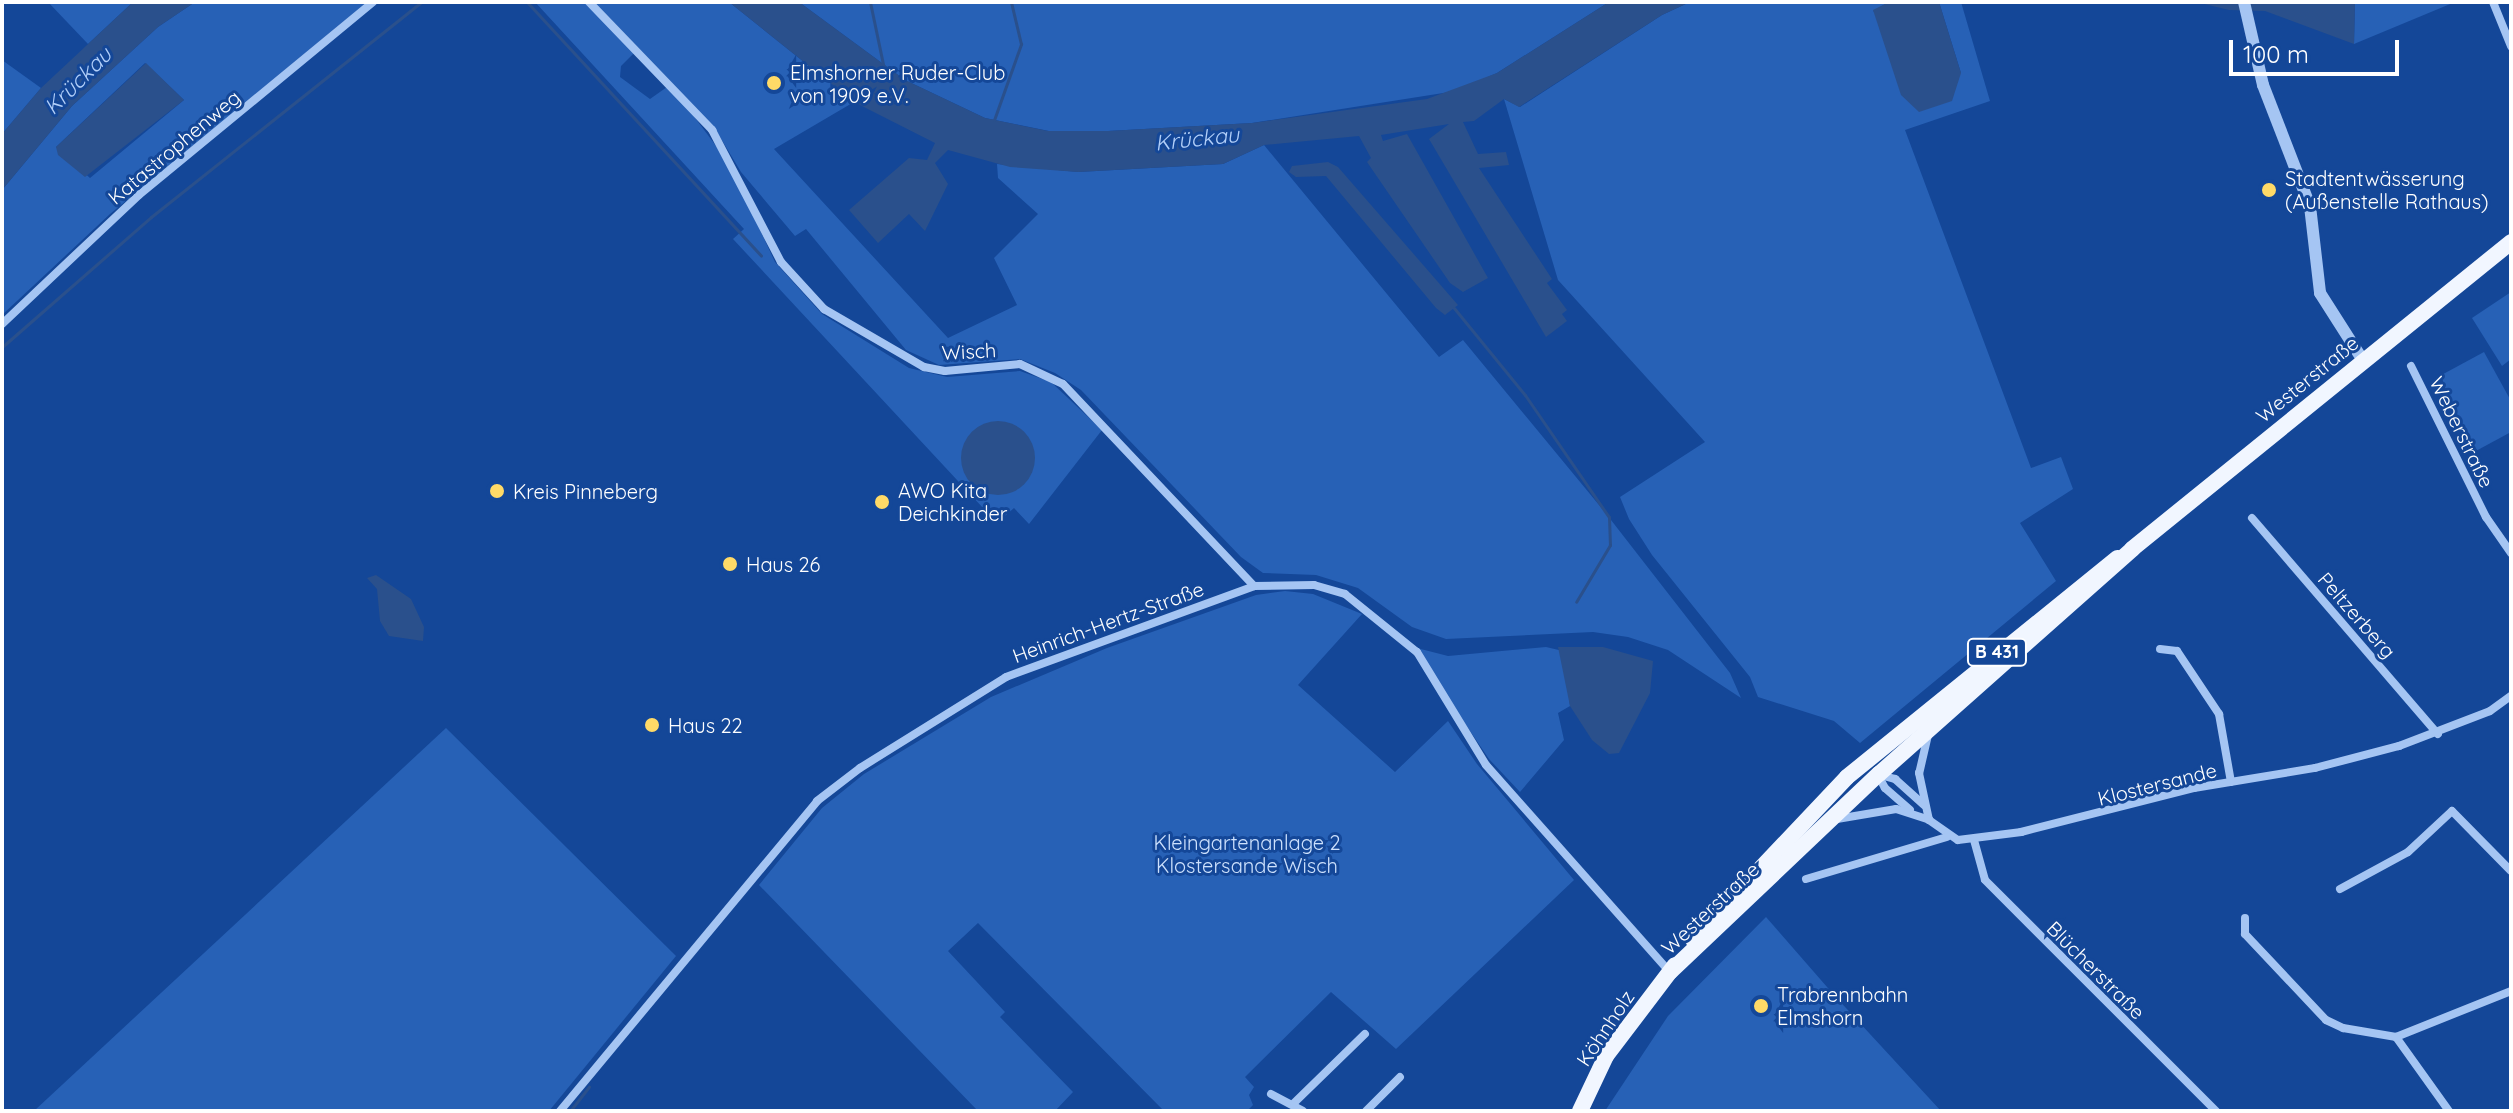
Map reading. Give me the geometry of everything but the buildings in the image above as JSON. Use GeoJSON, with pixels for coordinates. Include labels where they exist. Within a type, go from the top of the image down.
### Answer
{"type":"FeatureCollection","features":[{"type":"Feature","properties":{"kind":"main road","name":"Westerstraße"},"geometry":{"type":"LineString","coordinates":[[1670,972],[1879,774],[2132,549],[2362,359],[2511,242]]}},
{"type":"Feature","properties":{"kind":"main road","name":"Westerstraße"},"geometry":{"type":"LineString","coordinates":[[1670,972],[1735,891],[1866,761],[2098,568],[2132,549]]}},
{"type":"Feature","properties":{"kind":"main road","name":"Köhnholz"},"geometry":{"type":"LineString","coordinates":[[1580,1111],[1606,1056],[1670,972]]}},
{"type":"Feature","properties":{"kind":"street","name":"Katastrophenweg"},"geometry":{"type":"LineString","coordinates":[[2,324],[139,195],[373,2]]}},
{"type":"Feature","properties":{"kind":"street","name":"Wisch"},"geometry":{"type":"LineString","coordinates":[[589,2],[712,130],[781,262],[824,309],[924,367],[945,371],[1020,364],[1063,384],[1254,586]]}},
{"type":"Feature","properties":{"kind":"street"},"geometry":{"type":"LineString","coordinates":[[2244,2],[2263,85],[2310,206],[2320,293],[2362,359]]}},
{"type":"Feature","properties":{"kind":"street"},"geometry":{"type":"LineString","coordinates":[[2495,7],[2511,46]]}},
{"type":"Feature","properties":{"kind":"street","name":"Weberstraße"},"geometry":{"type":"LineString","coordinates":[[2411,366],[2486,517],[2511,553]]}},
{"type":"Feature","properties":{"kind":"street","name":"Peltzerberg"},"geometry":{"type":"LineString","coordinates":[[2252,518],[2438,734]]}},
{"type":"Feature","properties":{"kind":"street","name":"Heinrich-Hertz-Straße"},"geometry":{"type":"LineString","coordinates":[[560,1111],[817,801],[860,768],[1006,677],[1254,586],[1314,585],[1345,594],[1417,652],[1486,765],[1670,972]]}},
{"type":"Feature","properties":{"kind":"street"},"geometry":{"type":"LineString","coordinates":[[2160,649],[2177,651],[2219,714],[2231,782]]}},
{"type":"Feature","properties":{"kind":"street","name":"Klostersande"},"geometry":{"type":"LineString","coordinates":[[1806,879],[1947,837],[1974,840],[2231,782],[2315,768],[2438,734],[2511,696]]}},
{"type":"Feature","properties":{"kind":"street"},"geometry":{"type":"LineString","coordinates":[[1929,820],[1920,764],[1931,728]]}},
{"type":"Feature","properties":{"kind":"street"},"geometry":{"type":"LineString","coordinates":[[1866,761],[1879,774],[1885,788],[1913,814]]}},
{"type":"Feature","properties":{"kind":"street"},"geometry":{"type":"LineString","coordinates":[[1879,774],[1895,779],[1925,806]]}},
{"type":"Feature","properties":{"kind":"street"},"geometry":{"type":"LineString","coordinates":[[1829,822],[1875,810],[1913,814],[1929,820],[1947,837]]}},
{"type":"Feature","properties":{"kind":"street"},"geometry":{"type":"LineString","coordinates":[[2340,889],[2408,852],[2452,811],[2511,871]]}},
{"type":"Feature","properties":{"kind":"street","name":"Blücherstraße"},"geometry":{"type":"LineString","coordinates":[[1974,840],[1985,880],[2216,1111]]}},
{"type":"Feature","properties":{"kind":"street"},"geometry":{"type":"LineString","coordinates":[[2245,918],[2245,934],[2326,1020],[2396,1037],[2511,991]]}},
{"type":"Feature","properties":{"kind":"street"},"geometry":{"type":"LineString","coordinates":[[1294,1103],[1365,1034]]}},
{"type":"Feature","properties":{"kind":"street"},"geometry":{"type":"LineString","coordinates":[[2396,1037],[2449,1111]]}},
{"type":"Feature","properties":{"kind":"street"},"geometry":{"type":"LineString","coordinates":[[1366,1111],[1400,1077]]}},
{"type":"Feature","properties":{"kind":"street"},"geometry":{"type":"LineString","coordinates":[[1271,1094],[1294,1103],[1303,1111]]}},
{"type":"Feature","properties":{"kind":"green space"},"geometry":{"type":"Polygon","coordinates":[[[48,2],[133,2],[88,44],[48,2]]]}},
{"type":"Feature","properties":{"kind":"green space"},"geometry":{"type":"Polygon","coordinates":[[[195,2],[367,2],[110,214],[2,315],[2,190],[72,106],[158,27],[195,2]],[[145,63],[56,147],[90,178],[184,100],[145,63]]]}},
{"type":"Feature","properties":{"kind":"green space"},"geometry":{"type":"Polygon","coordinates":[[[535,2],[584,2],[635,52],[621,66],[620,77],[650,99],[667,87],[690,111],[728,162],[775,262],[822,314],[909,368],[947,377],[1020,371],[1051,382],[1102,430],[1029,524],[1014,508],[997,523],[733,239],[744,229],[535,2]]]}},
{"type":"Feature","properties":{"kind":"green space"},"geometry":{"type":"Polygon","coordinates":[[[594,2],[729,2],[854,102],[774,149],[948,338],[1017,305],[994,258],[1038,214],[998,178],[997,164],[1078,172],[1223,164],[1264,145],[1439,357],[1463,340],[1604,511],[1730,673],[1741,698],[1668,650],[1628,637],[1593,632],[1446,639],[1412,627],[1358,588],[1316,575],[1263,573],[1241,557],[1081,390],[1055,373],[1020,359],[939,365],[906,350],[806,229],[795,236],[741,172],[714,127],[594,2]]]}},
{"type":"Feature","properties":{"kind":"green space"},"geometry":{"type":"Polygon","coordinates":[[[799,2],[1609,2],[1497,73],[1456,91],[1252,123],[1049,131],[985,118],[905,80],[799,2]]]}},
{"type":"Feature","properties":{"kind":"green space"},"geometry":{"type":"Polygon","coordinates":[[[1690,2],[1889,2],[1873,11],[1961,73],[1939,2],[1961,2],[1990,101],[1905,130],[2031,468],[2061,457],[2073,489],[2020,523],[2056,581],[1860,743],[1834,721],[1758,697],[1750,677],[1652,555],[1629,519],[1620,497],[1705,442],[1558,280],[1504,99],[1520,107],[1662,15],[1690,2]]]}},
{"type":"Feature","properties":{"kind":"green space"},"geometry":{"type":"Polygon","coordinates":[[[2355,2],[2455,2],[2354,44],[2355,2]]]}},
{"type":"Feature","properties":{"kind":"green space"},"geometry":{"type":"Polygon","coordinates":[[[2,60],[41,88],[2,134],[2,60]]]}},
{"type":"Feature","properties":{"kind":"green space"},"geometry":{"type":"Polygon","coordinates":[[[2511,292],[2511,359],[2502,366],[2472,318],[2511,292]]]}},
{"type":"Feature","properties":{"kind":"green space"},"geometry":{"type":"Polygon","coordinates":[[[2484,352],[2511,401],[2511,432],[2474,452],[2434,379],[2484,352]]]}},
{"type":"Feature","properties":{"kind":"green space","name":"Kleingartenanlage 2 Klostersande Wisch"},"geometry":{"type":"Polygon","coordinates":[[[1285,591],[1313,594],[1362,614],[1298,685],[1395,772],[1448,721],[1477,764],[1574,880],[1396,1049],[1331,992],[1245,1077],[1254,1087],[1249,1095],[1253,1105],[1247,1111],[1164,1111],[978,923],[948,951],[1005,1012],[1000,1017],[1073,1092],[1055,1111],[978,1111],[759,885],[822,808],[864,774],[991,697],[1107,648],[1256,595],[1285,591]]]}},
{"type":"Feature","properties":{"kind":"green space"},"geometry":{"type":"Polygon","coordinates":[[[1413,647],[1448,656],[1546,647],[1563,651],[1570,706],[1558,713],[1564,740],[1520,792],[1489,759],[1413,647]]]}},
{"type":"Feature","properties":{"kind":"green space"},"geometry":{"type":"Polygon","coordinates":[[[446,728],[676,956],[549,1111],[34,1111],[446,728]]]}},
{"type":"Feature","properties":{"kind":"green space","name":"Trabrennbahn Elmshorn"},"geometry":{"type":"Polygon","coordinates":[[[1766,917],[1941,1111],[1605,1111],[1668,1016],[1766,917]]]}},
{"type":"Feature","properties":{"kind":"water","name":"Krückau"},"geometry":{"type":"Polygon","coordinates":[[[133,2],[195,2],[158,27],[72,106],[2,190],[2,134],[41,88],[133,2]]]}},
{"type":"Feature","properties":{"kind":"water","name":"Krückau"},"geometry":{"type":"Polygon","coordinates":[[[729,2],[799,2],[905,80],[985,118],[1048,131],[1108,131],[1252,123],[1427,99],[1497,73],[1609,2],[1690,2],[1662,15],[1519,107],[1504,99],[1474,121],[1463,122],[1478,154],[1506,152],[1509,165],[1479,168],[1552,279],[1547,283],[1567,310],[1562,314],[1567,321],[1546,337],[1429,139],[1449,124],[1381,135],[1383,141],[1407,134],[1488,278],[1463,292],[1450,283],[1367,162],[1371,158],[1359,136],[1264,145],[1223,164],[1078,172],[1010,167],[948,150],[935,163],[948,184],[925,231],[909,214],[878,243],[849,210],[909,158],[927,160],[935,143],[854,102],[729,2]]]}},
{"type":"Feature","properties":{"kind":"water"},"geometry":{"type":"Polygon","coordinates":[[[1889,2],[1939,2],[1961,73],[1952,101],[1919,112],[1901,95],[1873,10],[1889,2]]]}},
{"type":"Feature","properties":{"kind":"water"},"geometry":{"type":"Polygon","coordinates":[[[2196,2],[2355,2],[2354,44],[2265,11],[2229,10],[2196,2]]]}},
{"type":"Feature","properties":{"kind":"water"},"geometry":{"type":"Polygon","coordinates":[[[146,63],[184,100],[85,177],[58,155],[56,147],[146,63]]]}},
{"type":"Feature","properties":{"kind":"water"},"geometry":{"type":"Polygon","coordinates":[[[1328,162],[1338,167],[1458,305],[1445,315],[1436,308],[1326,176],[1296,177],[1289,172],[1292,166],[1328,162]]]}},
{"type":"Feature","properties":{"kind":"water"},"geometry":{"type":"Polygon","coordinates":[[[998,421],[1019,427],[1029,437],[1035,458],[1029,479],[1019,489],[998,495],[977,489],[967,479],[961,458],[967,437],[977,427],[998,421]]]}},
{"type":"Feature","properties":{"kind":"water"},"geometry":{"type":"Polygon","coordinates":[[[376,575],[411,599],[424,627],[423,641],[389,636],[380,621],[377,589],[367,578],[376,575]]]}},
{"type":"Feature","properties":{"kind":"water"},"geometry":{"type":"Polygon","coordinates":[[[1558,647],[1603,647],[1653,661],[1650,693],[1619,753],[1609,754],[1592,740],[1570,706],[1558,647]]]}},
{"type":"Feature","properties":{"kind":"waterway"},"geometry":{"type":"LineString","coordinates":[[2,347],[151,217],[421,2]]}},
{"type":"Feature","properties":{"kind":"waterway"},"geometry":{"type":"LineString","coordinates":[[527,2],[761,256]]}},
{"type":"Feature","properties":{"kind":"waterway"},"geometry":{"type":"LineString","coordinates":[[870,2],[884,69]]}},
{"type":"Feature","properties":{"kind":"waterway"},"geometry":{"type":"LineString","coordinates":[[994,120],[1021,44],[1011,2]]}},
{"type":"Feature","properties":{"kind":"waterway"},"geometry":{"type":"LineString","coordinates":[[1454,308],[1525,395],[1609,517],[1610,545],[1576,602]]}},
{"type":"Feature","properties":{"kind":"waterway"},"geometry":{"type":"LineString","coordinates":[[570,1111],[589,1087]]}},
{"type":"Feature","properties":{"kind":"place","name":"Elmshorner Ruder-Club von 1909 e.V."},"geometry":{"type":"Point","coordinates":[774,83]}},
{"type":"Feature","properties":{"kind":"place","name":"Stadtentwässerung (Außenstelle Rathaus)"},"geometry":{"type":"Point","coordinates":[2269,190]}},
{"type":"Feature","properties":{"kind":"place","name":"Kreis Pinneberg"},"geometry":{"type":"Point","coordinates":[497,491]}},
{"type":"Feature","properties":{"kind":"place","name":"AWO Kita Deichkinder"},"geometry":{"type":"Point","coordinates":[882,502]}},
{"type":"Feature","properties":{"kind":"place","name":"Haus 26"},"geometry":{"type":"Point","coordinates":[730,564]}},
{"type":"Feature","properties":{"kind":"place","name":"Haus 22"},"geometry":{"type":"Point","coordinates":[652,725]}},
{"type":"Feature","properties":{"kind":"place","name":"Trabrennbahn Elmshorn"},"geometry":{"type":"Point","coordinates":[1761,1006]}}]}
